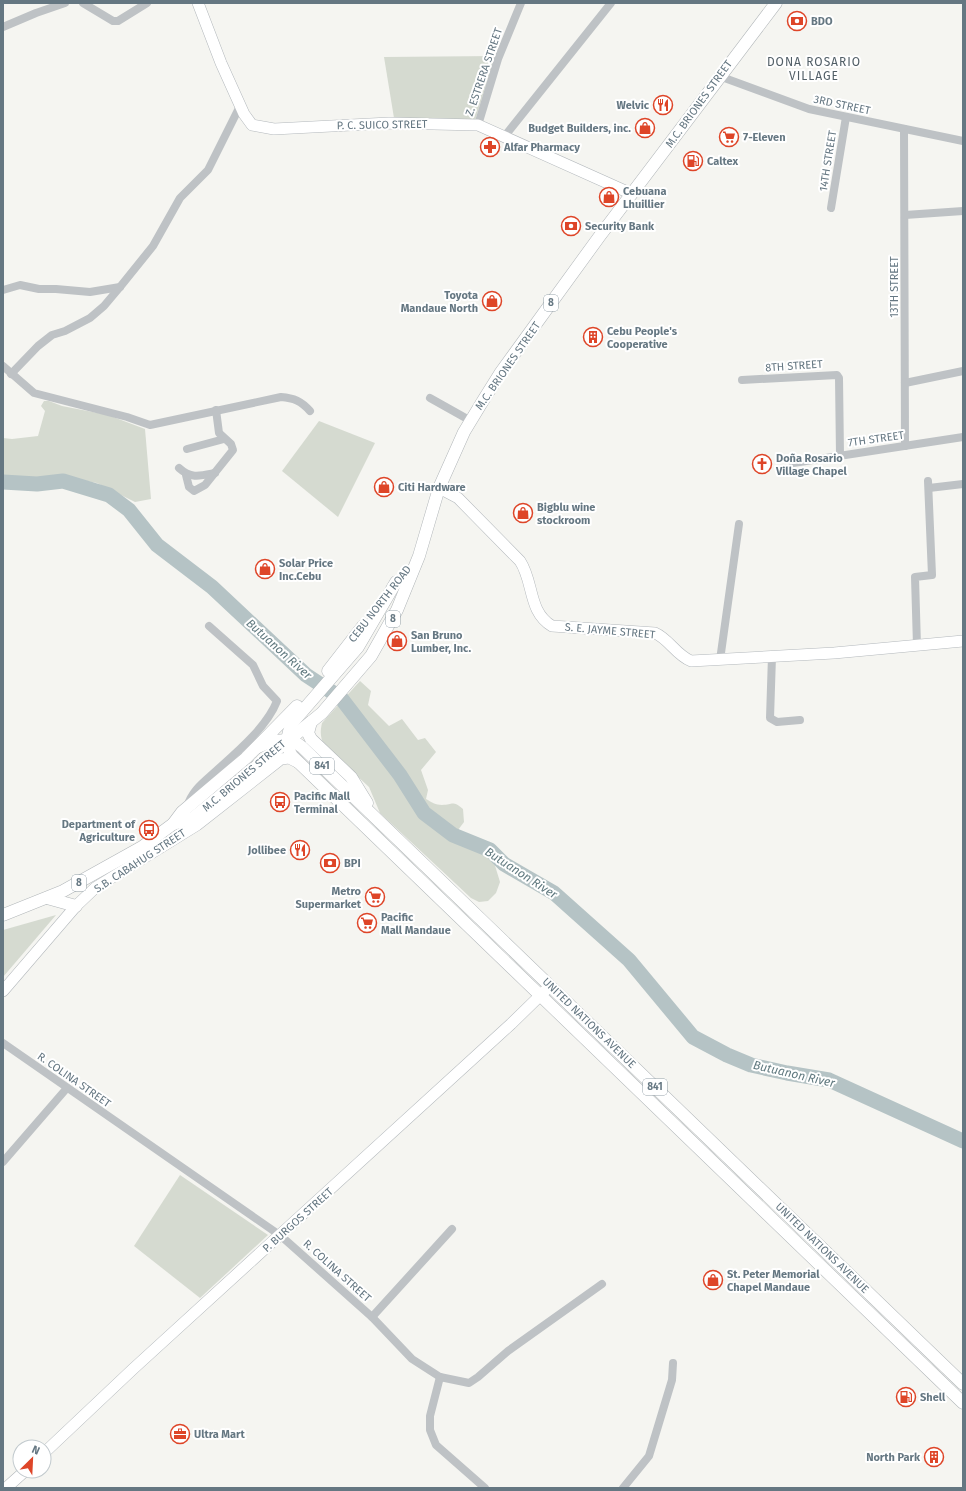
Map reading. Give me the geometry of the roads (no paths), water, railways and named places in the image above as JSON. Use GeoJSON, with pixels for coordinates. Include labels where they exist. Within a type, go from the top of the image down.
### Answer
{"type":"FeatureCollection","features":[{"type":"Feature","properties":{"kind":"main road","name":"M.C. BRIONES STREET"},"geometry":{"type":"LineString","coordinates":[[419,556],[439,488],[471,421],[501,372],[719,76],[776,3]]}},
{"type":"Feature","properties":{"kind":"main road","name":"CEBU NORTH ROAD"},"geometry":{"type":"LineString","coordinates":[[308,700],[372,625],[396,582],[419,556]]}},
{"type":"Feature","properties":{"kind":"main road","name":"CEBU NORTH ROAD"},"geometry":{"type":"LineString","coordinates":[[311,722],[322,713],[355,676],[375,650],[390,624],[419,556]]}},
{"type":"Feature","properties":{"kind":"main road"},"geometry":{"type":"LineString","coordinates":[[296,762],[289,750],[288,740],[293,722],[308,700]]}},
{"type":"Feature","properties":{"kind":"main road","name":"8"},"geometry":{"type":"LineString","coordinates":[[256,748],[308,700]]}},
{"type":"Feature","properties":{"kind":"main road","name":"M.C. BRIONES STREET"},"geometry":{"type":"LineString","coordinates":[[173,824],[193,818],[311,722]]}},
{"type":"Feature","properties":{"kind":"main road"},"geometry":{"type":"LineString","coordinates":[[311,722],[308,733],[311,739],[351,777],[377,819]]}},
{"type":"Feature","properties":{"kind":"main road"},"geometry":{"type":"LineString","coordinates":[[256,748],[272,742],[288,740]]}},
{"type":"Feature","properties":{"kind":"main road","name":"UNITED NATIONS AVENUE"},"geometry":{"type":"LineString","coordinates":[[288,740],[302,746],[963,1384]]}},
{"type":"Feature","properties":{"kind":"main road","name":"M.C. BRIONES STREET"},"geometry":{"type":"LineString","coordinates":[[3,915],[47,898],[131,854],[173,824],[187,808],[256,748]]}},
{"type":"Feature","properties":{"kind":"main road","name":"UNITED NATIONS AVENUE"},"geometry":{"type":"LineString","coordinates":[[296,762],[963,1403]]}},
{"type":"Feature","properties":{"kind":"main road"},"geometry":{"type":"LineString","coordinates":[[47,898],[76,906]]}},
{"type":"Feature","properties":{"kind":"street"},"geometry":{"type":"LineString","coordinates":[[3,27],[65,3]]}},
{"type":"Feature","properties":{"kind":"street"},"geometry":{"type":"LineString","coordinates":[[83,3],[113,21],[118,21],[147,3]]}},
{"type":"Feature","properties":{"kind":"street","name":"P. C. SUICO STREET"},"geometry":{"type":"LineString","coordinates":[[198,3],[221,63],[240,106],[248,121],[252,125],[269,129],[389,123],[478,125],[632,194]]}},
{"type":"Feature","properties":{"kind":"street","name":"Z. ESTRERA STREET"},"geometry":{"type":"LineString","coordinates":[[478,125],[498,59],[521,3]]}},
{"type":"Feature","properties":{"kind":"street"},"geometry":{"type":"LineString","coordinates":[[504,137],[611,3]]}},
{"type":"Feature","properties":{"kind":"street","name":"3RD STREET"},"geometry":{"type":"LineString","coordinates":[[719,76],[809,109],[846,118],[963,141]]}},
{"type":"Feature","properties":{"kind":"street"},"geometry":{"type":"LineString","coordinates":[[11,374],[38,346],[52,335],[65,331],[90,318],[104,306],[153,246],[180,198],[208,170],[240,106]]}},
{"type":"Feature","properties":{"kind":"street","name":"14TH STREET"},"geometry":{"type":"LineString","coordinates":[[831,208],[846,118]]}},
{"type":"Feature","properties":{"kind":"street","name":"13TH STREET"},"geometry":{"type":"LineString","coordinates":[[904,129],[906,446]]}},
{"type":"Feature","properties":{"kind":"street"},"geometry":{"type":"LineString","coordinates":[[905,214],[963,211]]}},
{"type":"Feature","properties":{"kind":"street"},"geometry":{"type":"LineString","coordinates":[[3,290],[20,285],[39,289],[56,288],[90,292],[120,287]]}},
{"type":"Feature","properties":{"kind":"street"},"geometry":{"type":"LineString","coordinates":[[3,366],[34,393],[44,397],[94,408],[150,425],[281,397],[303,403],[310,411]]}},
{"type":"Feature","properties":{"kind":"street"},"geometry":{"type":"LineString","coordinates":[[905,383],[963,371]]}},
{"type":"Feature","properties":{"kind":"street","name":"8TH STREET"},"geometry":{"type":"LineString","coordinates":[[742,380],[837,375],[839,378],[840,455]]}},
{"type":"Feature","properties":{"kind":"street"},"geometry":{"type":"LineString","coordinates":[[430,398],[471,421]]}},
{"type":"Feature","properties":{"kind":"street"},"geometry":{"type":"LineString","coordinates":[[179,468],[186,475],[189,487],[194,491],[205,485],[233,450],[231,444],[219,433],[216,410]]}},
{"type":"Feature","properties":{"kind":"street","name":"7TH STREET"},"geometry":{"type":"LineString","coordinates":[[793,463],[963,437]]}},
{"type":"Feature","properties":{"kind":"street"},"geometry":{"type":"LineString","coordinates":[[187,449],[224,439]]}},
{"type":"Feature","properties":{"kind":"street"},"geometry":{"type":"LineString","coordinates":[[186,475],[201,476],[215,473]]}},
{"type":"Feature","properties":{"kind":"street"},"geometry":{"type":"LineString","coordinates":[[917,646],[915,577],[932,575],[929,485],[963,484]]}},
{"type":"Feature","properties":{"kind":"street","name":"S. E. JAYME STREET"},"geometry":{"type":"LineString","coordinates":[[439,488],[458,498],[520,561],[526,572],[538,614],[544,622],[552,626],[655,633],[662,636],[678,653],[691,661],[917,646],[963,641]]}},
{"type":"Feature","properties":{"kind":"street"},"geometry":{"type":"LineString","coordinates":[[720,660],[739,524]]}},
{"type":"Feature","properties":{"kind":"street"},"geometry":{"type":"LineString","coordinates":[[187,808],[194,792],[244,746],[273,710],[277,701],[263,686],[254,665],[209,626]]}},
{"type":"Feature","properties":{"kind":"street"},"geometry":{"type":"LineString","coordinates":[[772,656],[770,718],[777,722],[800,720]]}},
{"type":"Feature","properties":{"kind":"street","name":"S.B. CABAHUG STREET"},"geometry":{"type":"LineString","coordinates":[[3,991],[76,906],[96,888],[197,825],[281,759],[288,758],[296,762]]}},
{"type":"Feature","properties":{"kind":"street","name":"P. BURGOS STREET"},"geometry":{"type":"LineString","coordinates":[[52,1445],[133,1368],[280,1236],[550,986]]}},
{"type":"Feature","properties":{"kind":"street","name":"R. COLINA STREET"},"geometry":{"type":"LineString","coordinates":[[3,1043],[280,1236],[372,1317],[412,1359],[440,1377]]}},
{"type":"Feature","properties":{"kind":"street"},"geometry":{"type":"LineString","coordinates":[[3,1162],[67,1088]]}},
{"type":"Feature","properties":{"kind":"street"},"geometry":{"type":"LineString","coordinates":[[372,1317],[452,1229]]}},
{"type":"Feature","properties":{"kind":"street"},"geometry":{"type":"LineString","coordinates":[[484,1488],[436,1445],[430,1430],[430,1416],[440,1377],[469,1383],[508,1351],[602,1284]]}},
{"type":"Feature","properties":{"kind":"street"},"geometry":{"type":"LineString","coordinates":[[623,1488],[649,1456],[672,1380],[673,1363]]}},
{"type":"Feature","properties":{"kind":"street"},"geometry":{"type":"LineString","coordinates":[[6,1488],[16,1479]]}},
{"type":"Feature","properties":{"kind":"waterway","name":"Butuanon River"},"geometry":{"type":"LineString","coordinates":[[3,482],[37,484],[63,481],[109,495],[129,510],[157,545],[212,587],[306,675],[341,698],[400,775],[424,813],[453,835],[490,850],[504,864],[554,893],[629,960],[693,1037],[727,1055],[751,1065],[829,1080],[963,1141]]}},
{"type":"Feature","properties":{"kind":"place","name":"BDO"},"geometry":{"type":"Point","coordinates":[797,21]}},
{"type":"Feature","properties":{"kind":"place","name":"Welvic"},"geometry":{"type":"Point","coordinates":[663,105]}},
{"type":"Feature","properties":{"kind":"place","name":"Budget Builders, inc."},"geometry":{"type":"Point","coordinates":[645,128]}},
{"type":"Feature","properties":{"kind":"place","name":"7-Eleven"},"geometry":{"type":"Point","coordinates":[729,137]}},
{"type":"Feature","properties":{"kind":"place","name":"Alfar Pharmacy"},"geometry":{"type":"Point","coordinates":[490,147]}},
{"type":"Feature","properties":{"kind":"place","name":"Caltex"},"geometry":{"type":"Point","coordinates":[693,161]}},
{"type":"Feature","properties":{"kind":"place","name":"Cebuana Lhuillier"},"geometry":{"type":"Point","coordinates":[609,197]}},
{"type":"Feature","properties":{"kind":"place","name":"Security Bank"},"geometry":{"type":"Point","coordinates":[571,226]}},
{"type":"Feature","properties":{"kind":"place","name":"Toyota Mandaue North"},"geometry":{"type":"Point","coordinates":[492,301]}},
{"type":"Feature","properties":{"kind":"place","name":"Cebu People's Cooperative"},"geometry":{"type":"Point","coordinates":[593,337]}},
{"type":"Feature","properties":{"kind":"place","name":"Doña Rosario Village Chapel"},"geometry":{"type":"Point","coordinates":[762,464]}},
{"type":"Feature","properties":{"kind":"place","name":"Citi Hardware"},"geometry":{"type":"Point","coordinates":[384,487]}},
{"type":"Feature","properties":{"kind":"place","name":"Bigblu wine stockroom"},"geometry":{"type":"Point","coordinates":[523,513]}},
{"type":"Feature","properties":{"kind":"place","name":"Solar Price Inc.Cebu"},"geometry":{"type":"Point","coordinates":[265,569]}},
{"type":"Feature","properties":{"kind":"place","name":"San Bruno Lumber, Inc."},"geometry":{"type":"Point","coordinates":[397,641]}},
{"type":"Feature","properties":{"kind":"place","name":"Pacific Mall Terminal"},"geometry":{"type":"Point","coordinates":[280,802]}},
{"type":"Feature","properties":{"kind":"place","name":"Department of Agriculture"},"geometry":{"type":"Point","coordinates":[149,830]}},
{"type":"Feature","properties":{"kind":"place","name":"Jollibee"},"geometry":{"type":"Point","coordinates":[300,850]}},
{"type":"Feature","properties":{"kind":"place","name":"BPI"},"geometry":{"type":"Point","coordinates":[330,863]}},
{"type":"Feature","properties":{"kind":"place","name":"Metro Supermarket"},"geometry":{"type":"Point","coordinates":[375,897]}},
{"type":"Feature","properties":{"kind":"place","name":"Pacific Mall Mandaue"},"geometry":{"type":"Point","coordinates":[367,923]}},
{"type":"Feature","properties":{"kind":"place","name":"St. Peter Memorial Chapel Mandaue"},"geometry":{"type":"Point","coordinates":[713,1280]}},
{"type":"Feature","properties":{"kind":"place","name":"Shell"},"geometry":{"type":"Point","coordinates":[906,1397]}},
{"type":"Feature","properties":{"kind":"place","name":"Ultra Mart"},"geometry":{"type":"Point","coordinates":[180,1434]}},
{"type":"Feature","properties":{"kind":"place","name":"North Park"},"geometry":{"type":"Point","coordinates":[934,1457]}},
{"type":"Feature","properties":{"kind":"district","name":"DONA ROSARIO VILLAGE"},"geometry":{"type":"Point","coordinates":[814,69]}}]}
